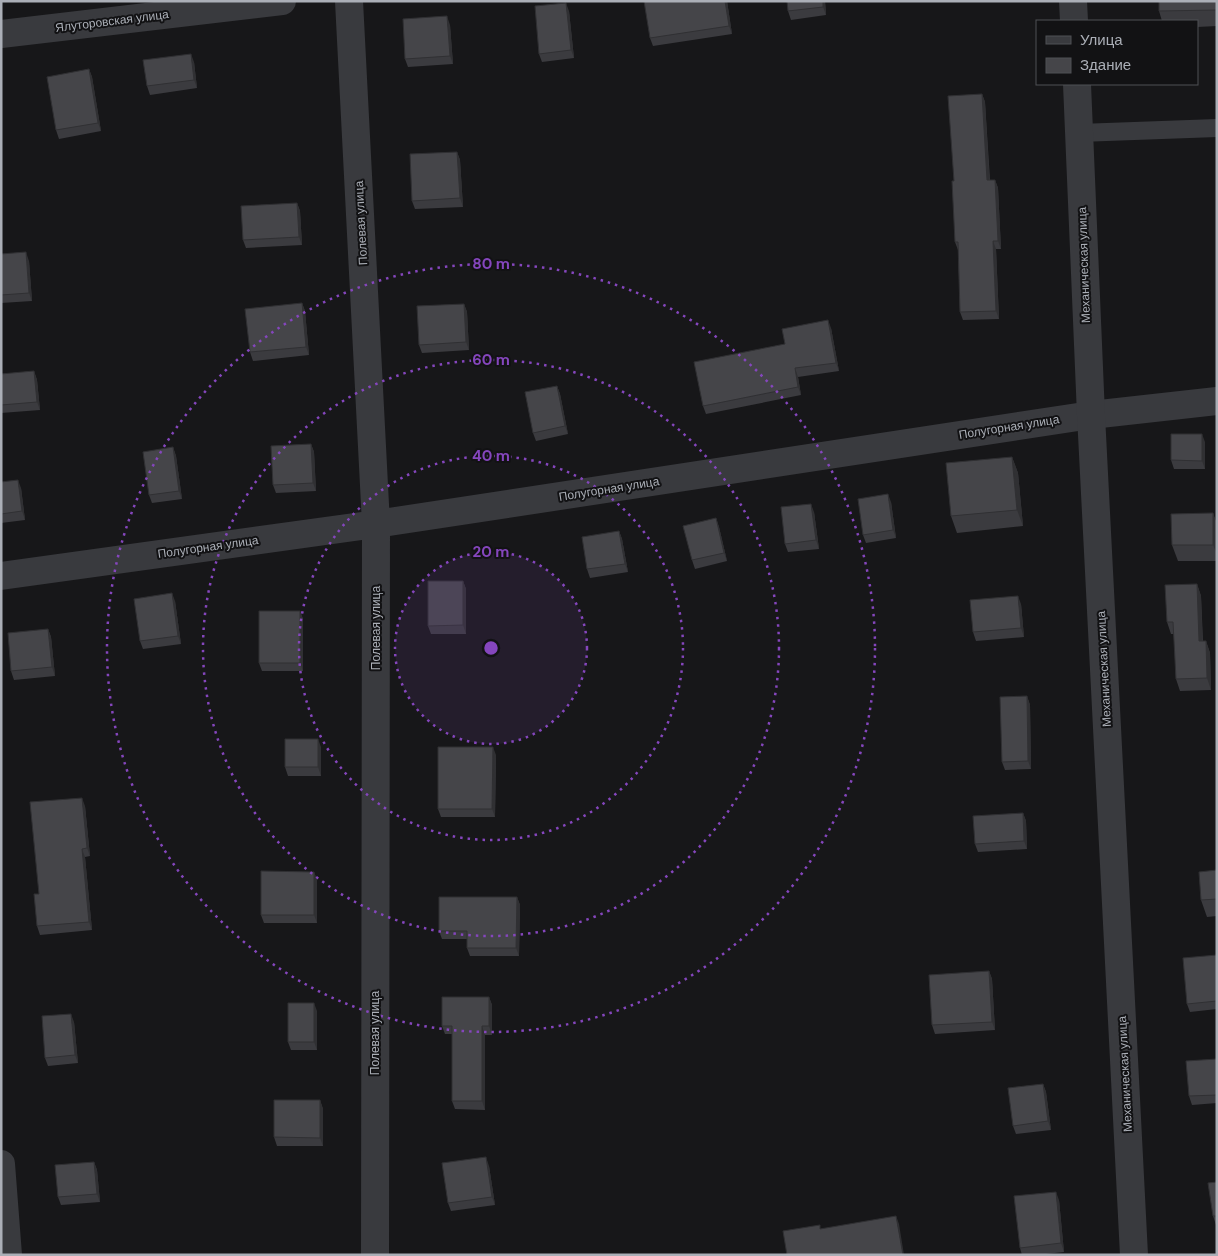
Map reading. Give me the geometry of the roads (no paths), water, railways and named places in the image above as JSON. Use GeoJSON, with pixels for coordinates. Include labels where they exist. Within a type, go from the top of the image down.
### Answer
{"type":"FeatureCollection","features":[{"type":"Feature","properties":{"kind":"street","name":"Ялуторовская улица"},"geometry":{"type":"LineString","coordinates":[[1,34],[282,1]]}},
{"type":"Feature","properties":{"kind":"street","name":"Полевая улица"},"geometry":{"type":"LineString","coordinates":[[350,1],[376,524],[375,1255]]}},
{"type":"Feature","properties":{"kind":"street"},"geometry":{"type":"LineString","coordinates":[[1073,1],[1074,20]]}},
{"type":"Feature","properties":{"kind":"street","name":"Механическая улица"},"geometry":{"type":"LineString","coordinates":[[1077,85],[1091,415],[1134,1255]]}},
{"type":"Feature","properties":{"kind":"street","name":"Полугорная улица"},"geometry":{"type":"LineString","coordinates":[[1,576],[376,524],[1091,415],[1217,401]]}},
{"type":"Feature","properties":{"kind":"street"},"geometry":{"type":"LineString","coordinates":[[1,1164],[8,1255]]}},
{"type":"Feature","properties":{"kind":"lane"},"geometry":{"type":"LineString","coordinates":[[1079,133],[1217,128]]}}]}
